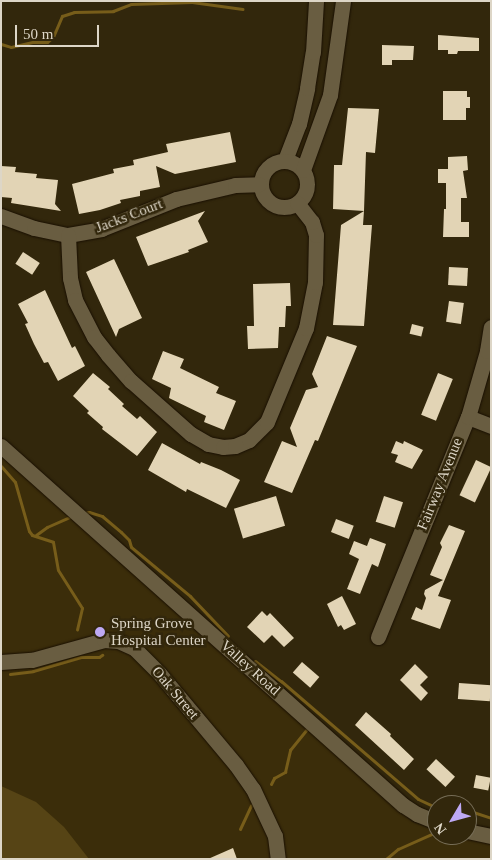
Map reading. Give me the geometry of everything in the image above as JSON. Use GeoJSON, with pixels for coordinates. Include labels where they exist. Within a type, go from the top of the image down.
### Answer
{"type":"FeatureCollection","features":[{"type":"Feature","properties":{"kind":"street"},"geometry":{"type":"LineString","coordinates":[[285,160],[299,124],[313,52],[316,1]]}},
{"type":"Feature","properties":{"kind":"street"},"geometry":{"type":"LineString","coordinates":[[303,170],[319,131],[330,95],[337,56],[343,1]]}},
{"type":"Feature","properties":{"kind":"street"},"geometry":{"type":"LineString","coordinates":[[313,52],[337,56]]}},
{"type":"Feature","properties":{"kind":"street"},"geometry":{"type":"LineString","coordinates":[[299,124],[319,131]]}},
{"type":"Feature","properties":{"kind":"street"},"geometry":{"type":"LineString","coordinates":[[285,160],[296,164],[303,170],[307,177],[306,191],[297,203],[282,207],[273,204],[266,198],[259,184],[264,170],[272,163],[285,160]]}},
{"type":"Feature","properties":{"kind":"street","name":"Jacks Court"},"geometry":{"type":"LineString","coordinates":[[1,216],[34,228],[68,235],[101,229],[176,199],[235,185],[259,184]]}},
{"type":"Feature","properties":{"kind":"street"},"geometry":{"type":"LineString","coordinates":[[68,235],[70,278],[75,300],[94,337],[108,355],[143,392],[191,434],[208,444],[223,447],[234,446],[249,440],[267,422],[308,320],[315,282],[316,235],[312,222],[297,203]]}},
{"type":"Feature","properties":{"kind":"street","name":"Fairway Avenue"},"geometry":{"type":"LineString","coordinates":[[378,636],[468,417],[487,351],[491,327]]}},
{"type":"Feature","properties":{"kind":"street"},"geometry":{"type":"LineString","coordinates":[[468,417],[491,426]]}},
{"type":"Feature","properties":{"kind":"street","name":"Valley Road"},"geometry":{"type":"LineString","coordinates":[[1,446],[403,805],[427,818]]}},
{"type":"Feature","properties":{"kind":"street","name":"Oak Street"},"geometry":{"type":"LineString","coordinates":[[1,662],[32,660],[104,640],[118,640],[134,648],[159,673],[242,773],[267,815],[275,836],[278,859]]}},
{"type":"Feature","properties":{"kind":"street"},"geometry":{"type":"LineString","coordinates":[[477,832],[491,836]]}},
{"type":"Feature","properties":{"kind":"shaded area","name":"Spring Grove Hospital Center"},"geometry":{"type":"Polygon","coordinates":[[[1,455],[412,822],[427,827],[427,845],[477,845],[477,840],[491,843],[491,859],[1,859],[1,455]]]}},
{"type":"Feature","properties":{"kind":"shaded area"},"geometry":{"type":"Polygon","coordinates":[[[1,786],[36,802],[64,827],[89,859],[1,859],[1,786]]]}},
{"type":"Feature","properties":{"kind":"building"},"geometry":{"type":"Polygon","coordinates":[[[438,35],[479,38],[479,51],[458,51],[457,54],[448,54],[448,50],[438,50],[438,35]]]}},
{"type":"Feature","properties":{"kind":"building"},"geometry":{"type":"Polygon","coordinates":[[[382,45],[414,46],[413,60],[392,60],[392,65],[382,65],[382,45]]]}},
{"type":"Feature","properties":{"kind":"building"},"geometry":{"type":"Polygon","coordinates":[[[443,91],[467,91],[467,97],[470,97],[470,108],[466,108],[466,120],[443,120],[443,91]]]}},
{"type":"Feature","properties":{"kind":"building"},"geometry":{"type":"Polygon","coordinates":[[[348,108],[379,109],[375,153],[366,152],[364,211],[333,209],[334,165],[342,165],[348,108]]]}},
{"type":"Feature","properties":{"kind":"building"},"geometry":{"type":"Polygon","coordinates":[[[230,132],[236,162],[175,174],[156,166],[160,187],[140,191],[140,196],[120,200],[121,203],[100,210],[79,214],[72,184],[114,173],[113,169],[134,165],[133,160],[168,152],[166,144],[230,132]]]}},
{"type":"Feature","properties":{"kind":"building"},"geometry":{"type":"Polygon","coordinates":[[[467,156],[468,170],[463,171],[467,198],[461,198],[461,222],[469,222],[469,237],[443,237],[446,183],[438,183],[438,169],[448,169],[448,157],[467,156]]]}},
{"type":"Feature","properties":{"kind":"building"},"geometry":{"type":"Polygon","coordinates":[[[1,166],[16,167],[15,172],[37,174],[36,178],[58,180],[55,204],[61,211],[11,203],[12,198],[1,197],[1,166]]]}},
{"type":"Feature","properties":{"kind":"building"},"geometry":{"type":"Polygon","coordinates":[[[205,211],[198,221],[208,242],[188,250],[189,252],[148,266],[136,237],[205,211]]]}},
{"type":"Feature","properties":{"kind":"building"},"geometry":{"type":"Polygon","coordinates":[[[364,211],[363,225],[372,225],[364,326],[333,325],[341,225],[364,211]]]}},
{"type":"Feature","properties":{"kind":"building"},"geometry":{"type":"Polygon","coordinates":[[[23,252],[40,263],[32,275],[15,264],[23,252]]]}},
{"type":"Feature","properties":{"kind":"building"},"geometry":{"type":"Polygon","coordinates":[[[114,259],[142,318],[119,329],[116,337],[86,272],[114,259]]]}},
{"type":"Feature","properties":{"kind":"building"},"geometry":{"type":"Polygon","coordinates":[[[449,267],[468,268],[467,286],[448,285],[449,267]]]}},
{"type":"Feature","properties":{"kind":"building"},"geometry":{"type":"Polygon","coordinates":[[[290,283],[291,306],[286,306],[285,327],[279,327],[278,348],[248,349],[247,326],[254,326],[253,284],[290,283]]]}},
{"type":"Feature","properties":{"kind":"building"},"geometry":{"type":"Polygon","coordinates":[[[45,290],[72,348],[75,346],[85,366],[58,381],[48,362],[44,363],[34,344],[25,324],[28,323],[18,304],[45,290]]]}},
{"type":"Feature","properties":{"kind":"building"},"geometry":{"type":"Polygon","coordinates":[[[449,301],[464,303],[461,324],[446,322],[449,301]]]}},
{"type":"Feature","properties":{"kind":"building"},"geometry":{"type":"Polygon","coordinates":[[[412,324],[424,327],[421,337],[410,334],[412,324]]]}},
{"type":"Feature","properties":{"kind":"building"},"geometry":{"type":"Polygon","coordinates":[[[327,336],[357,346],[318,441],[315,440],[292,493],[264,482],[282,441],[297,447],[290,428],[306,390],[318,387],[312,374],[327,336]]]}},
{"type":"Feature","properties":{"kind":"building"},"geometry":{"type":"Polygon","coordinates":[[[163,351],[184,359],[180,368],[219,387],[216,393],[236,401],[224,430],[204,422],[206,416],[169,398],[171,388],[152,379],[163,351]]]}},
{"type":"Feature","properties":{"kind":"building"},"geometry":{"type":"Polygon","coordinates":[[[93,373],[110,387],[108,389],[124,404],[122,406],[137,419],[140,416],[157,432],[137,456],[102,429],[103,427],[87,413],[89,411],[73,396],[93,373]]]}},
{"type":"Feature","properties":{"kind":"building"},"geometry":{"type":"Polygon","coordinates":[[[438,373],[453,379],[436,421],[421,415],[438,373]]]}},
{"type":"Feature","properties":{"kind":"building"},"geometry":{"type":"Polygon","coordinates":[[[396,441],[403,444],[404,441],[423,450],[412,469],[395,462],[398,455],[391,453],[396,441]]]}},
{"type":"Feature","properties":{"kind":"building"},"geometry":{"type":"Polygon","coordinates":[[[162,443],[200,464],[201,462],[221,470],[240,480],[226,508],[187,489],[186,492],[148,470],[162,443]]]}},
{"type":"Feature","properties":{"kind":"building"},"geometry":{"type":"Polygon","coordinates":[[[476,460],[491,468],[475,503],[460,495],[476,460]]]}},
{"type":"Feature","properties":{"kind":"building"},"geometry":{"type":"Polygon","coordinates":[[[276,496],[285,526],[243,539],[234,509],[276,496]]]}},
{"type":"Feature","properties":{"kind":"building"},"geometry":{"type":"Polygon","coordinates":[[[384,496],[403,502],[395,528],[376,522],[384,496]]]}},
{"type":"Feature","properties":{"kind":"building"},"geometry":{"type":"Polygon","coordinates":[[[336,519],[354,526],[349,539],[331,532],[336,519]]]}},
{"type":"Feature","properties":{"kind":"building"},"geometry":{"type":"Polygon","coordinates":[[[449,525],[465,531],[438,596],[451,600],[440,629],[411,619],[416,607],[422,610],[426,598],[425,590],[443,580],[430,575],[442,547],[440,543],[449,525]]]}},
{"type":"Feature","properties":{"kind":"building"},"geometry":{"type":"Polygon","coordinates":[[[370,538],[386,544],[378,567],[372,564],[360,594],[347,589],[359,559],[349,554],[354,541],[367,546],[370,538]]]}},
{"type":"Feature","properties":{"kind":"building"},"geometry":{"type":"Polygon","coordinates":[[[342,596],[356,624],[344,630],[341,625],[338,627],[327,604],[342,596]]]}},
{"type":"Feature","properties":{"kind":"building"},"geometry":{"type":"Polygon","coordinates":[[[262,611],[267,616],[270,613],[294,638],[284,647],[272,635],[264,643],[247,627],[262,611]]]}},
{"type":"Feature","properties":{"kind":"building"},"geometry":{"type":"Polygon","coordinates":[[[302,662],[319,677],[310,688],[293,673],[302,662]]]}},
{"type":"Feature","properties":{"kind":"building"},"geometry":{"type":"Polygon","coordinates":[[[415,664],[428,677],[420,685],[428,693],[421,701],[400,680],[415,664]]]}},
{"type":"Feature","properties":{"kind":"building"},"geometry":{"type":"Polygon","coordinates":[[[459,683],[491,685],[490,701],[458,699],[459,683]]]}},
{"type":"Feature","properties":{"kind":"building"},"geometry":{"type":"Polygon","coordinates":[[[366,712],[391,734],[390,736],[414,759],[404,770],[355,725],[366,712]]]}},
{"type":"Feature","properties":{"kind":"building"},"geometry":{"type":"Polygon","coordinates":[[[436,759],[455,777],[445,787],[426,769],[436,759]]]}},
{"type":"Feature","properties":{"kind":"building"},"geometry":{"type":"Polygon","coordinates":[[[476,775],[491,778],[488,791],[474,788],[476,775]]]}},
{"type":"Feature","properties":{"kind":"building"},"geometry":{"type":"Polygon","coordinates":[[[233,848],[237,859],[208,859],[233,848]]]}},
{"type":"Feature","properties":{"kind":"waterway"},"geometry":{"type":"LineString","coordinates":[[1,44],[11,47],[33,42],[47,42],[53,37],[62,16],[74,12],[113,11],[131,4],[192,2],[243,9]]}},
{"type":"Feature","properties":{"kind":"waterway"},"geometry":{"type":"LineString","coordinates":[[1,466],[15,482],[29,531],[32,535],[53,542],[58,570],[82,608],[77,629]]}},
{"type":"Feature","properties":{"kind":"waterway"},"geometry":{"type":"LineString","coordinates":[[84,513],[89,512],[102,516],[121,532],[129,540],[131,547],[190,596],[228,636]]}},
{"type":"Feature","properties":{"kind":"waterway"},"geometry":{"type":"LineString","coordinates":[[36,535],[47,527],[72,516]]}},
{"type":"Feature","properties":{"kind":"waterway"},"geometry":{"type":"LineString","coordinates":[[10,674],[33,671],[81,657],[99,657],[102,655]]}},
{"type":"Feature","properties":{"kind":"waterway"},"geometry":{"type":"LineString","coordinates":[[255,661],[281,681],[418,799],[427,803]]}},
{"type":"Feature","properties":{"kind":"waterway"},"geometry":{"type":"LineString","coordinates":[[271,784],[274,778],[285,772],[290,750],[306,730]]}},
{"type":"Feature","properties":{"kind":"waterway"},"geometry":{"type":"LineString","coordinates":[[240,829],[251,805]]}},
{"type":"Feature","properties":{"kind":"waterway"},"geometry":{"type":"LineString","coordinates":[[477,813],[491,818]]}},
{"type":"Feature","properties":{"kind":"waterway"},"geometry":{"type":"LineString","coordinates":[[386,859],[398,849],[427,836]]}},
{"type":"Feature","properties":{"kind":"place","name":"Spring Grove Hospital Center"},"geometry":{"type":"Point","coordinates":[100,632]}}]}
